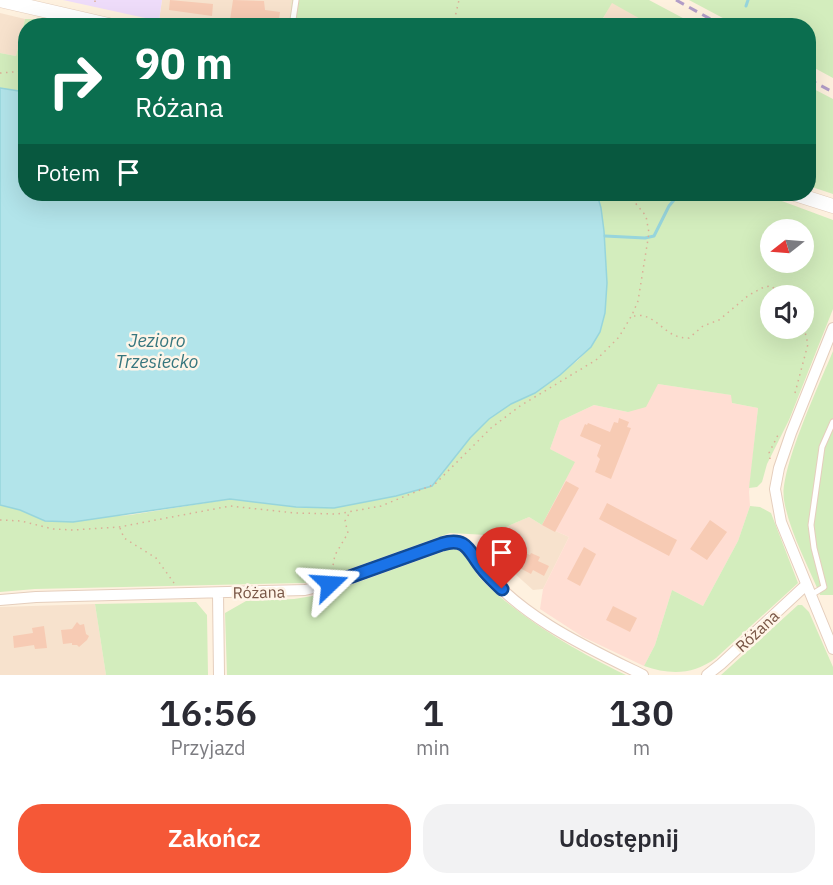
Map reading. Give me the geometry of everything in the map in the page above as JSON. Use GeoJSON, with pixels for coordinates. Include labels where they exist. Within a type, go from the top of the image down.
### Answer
{"type":"FeatureCollection","features":[{"type":"Feature","properties":{"kind":"street"},"geometry":{"type":"LineString","coordinates":[[0,0],[78,18]]}},
{"type":"Feature","properties":{"kind":"street"},"geometry":{"type":"LineString","coordinates":[[815,201],[833,207]]}},
{"type":"Feature","properties":{"kind":"street"},"geometry":{"type":"LineString","coordinates":[[833,328],[791,433],[779,468],[775,489],[781,522],[833,649]]}},
{"type":"Feature","properties":{"kind":"street","name":"Różana"},"geometry":{"type":"LineString","coordinates":[[0,600],[36,597],[293,592],[336,582],[442,544],[457,541],[468,547],[484,571],[502,589],[549,625],[580,644],[644,675]]}},
{"type":"Feature","properties":{"kind":"street","name":"Różana"},"geometry":{"type":"LineString","coordinates":[[707,675],[809,590]]}},
{"type":"Feature","properties":{"kind":"street"},"geometry":{"type":"LineString","coordinates":[[218,593],[219,675]]}},
{"type":"Feature","properties":{"kind":"lane"},"geometry":{"type":"LineString","coordinates":[[293,18],[296,0]]}},
{"type":"Feature","properties":{"kind":"lane"},"geometry":{"type":"LineString","coordinates":[[809,590],[824,587],[811,525],[822,447],[833,422]]}},
{"type":"Feature","properties":{"kind":"path"},"geometry":{"type":"LineString","coordinates":[[455,18],[459,0]]}},
{"type":"Feature","properties":{"kind":"path"},"geometry":{"type":"LineString","coordinates":[[0,73],[18,72]]}},
{"type":"Feature","properties":{"kind":"path"},"geometry":{"type":"LineString","coordinates":[[0,519],[21,521],[53,529],[119,527],[230,506],[295,513],[337,514],[381,506],[435,484],[491,428],[520,406],[596,360],[619,337],[638,301],[648,244],[646,216],[634,201]]}},
{"type":"Feature","properties":{"kind":"path"},"geometry":{"type":"LineString","coordinates":[[632,315],[644,316],[681,339],[689,338],[703,326],[718,320],[734,305],[760,289]]}},
{"type":"Feature","properties":{"kind":"path"},"geometry":{"type":"LineString","coordinates":[[794,397],[808,344],[807,339]]}},
{"type":"Feature","properties":{"kind":"path"},"geometry":{"type":"LineString","coordinates":[[772,465],[769,453],[783,425]]}},
{"type":"Feature","properties":{"kind":"path"},"geometry":{"type":"LineString","coordinates":[[336,582],[332,564],[348,533],[345,520],[351,512]]}},
{"type":"Feature","properties":{"kind":"path"},"geometry":{"type":"LineString","coordinates":[[119,527],[124,538],[156,558],[181,594]]}},
{"type":"Feature","properties":{"kind":"shaded area"},"geometry":{"type":"Polygon","coordinates":[[[63,0],[162,0],[159,18],[145,18],[63,0]]]}},
{"type":"Feature","properties":{"kind":"shaded area"},"geometry":{"type":"Polygon","coordinates":[[[162,0],[292,0],[290,18],[159,18],[162,0]]]}},
{"type":"Feature","properties":{"kind":"shaded area"},"geometry":{"type":"Polygon","coordinates":[[[612,2],[639,18],[603,18],[612,2]]]}},
{"type":"Feature","properties":{"kind":"shaded area"},"geometry":{"type":"Polygon","coordinates":[[[0,13],[21,18],[18,18],[16,56],[0,53],[0,13]]]}},
{"type":"Feature","properties":{"kind":"shaded area"},"geometry":{"type":"Polygon","coordinates":[[[658,384],[732,395],[732,403],[758,408],[749,492],[750,506],[738,541],[703,606],[672,590],[655,645],[644,666],[583,637],[540,609],[543,589],[569,537],[542,525],[574,462],[550,449],[560,421],[594,405],[628,412],[658,384]]]}},
{"type":"Feature","properties":{"kind":"shaded area"},"geometry":{"type":"Polygon","coordinates":[[[529,517],[569,537],[543,589],[533,590],[485,547],[487,535],[529,517]]]}},
{"type":"Feature","properties":{"kind":"shaded area"},"geometry":{"type":"Polygon","coordinates":[[[95,604],[106,675],[0,675],[0,607],[95,604]]]}},
{"type":"Feature","properties":{"kind":"green space"},"geometry":{"type":"Polygon","coordinates":[[[292,0],[649,0],[683,18],[639,18],[612,3],[603,18],[290,18],[292,0]]]}},
{"type":"Feature","properties":{"kind":"green space"},"geometry":{"type":"Polygon","coordinates":[[[689,0],[833,0],[833,78],[816,69],[816,18],[723,18],[689,0]]]}},
{"type":"Feature","properties":{"kind":"green space"},"geometry":{"type":"Polygon","coordinates":[[[18,48],[18,91],[0,88],[0,53],[16,56],[18,48]]]}},
{"type":"Feature","properties":{"kind":"green space"},"geometry":{"type":"Polygon","coordinates":[[[816,90],[833,99],[833,194],[816,188],[816,90]]]}},
{"type":"Feature","properties":{"kind":"green space"},"geometry":{"type":"Polygon","coordinates":[[[599,201],[782,201],[833,220],[833,309],[789,420],[767,464],[762,482],[757,487],[749,488],[758,408],[732,403],[731,395],[658,384],[646,407],[628,412],[594,405],[560,421],[550,449],[575,462],[542,525],[529,517],[487,535],[450,533],[304,583],[35,589],[0,592],[0,505],[20,510],[45,521],[130,515],[230,499],[296,507],[334,508],[396,496],[432,486],[470,438],[489,419],[511,403],[535,393],[577,361],[591,347],[600,332],[605,313],[607,283],[604,231],[599,201]]]}},
{"type":"Feature","properties":{"kind":"green space"},"geometry":{"type":"Polygon","coordinates":[[[833,351],[833,595],[820,595],[786,512],[784,486],[794,448],[833,351]]]}},
{"type":"Feature","properties":{"kind":"green space"},"geometry":{"type":"Polygon","coordinates":[[[750,506],[760,507],[771,513],[798,583],[707,664],[681,672],[663,671],[644,666],[655,645],[672,590],[703,606],[738,541],[750,506]]]}},
{"type":"Feature","properties":{"kind":"green space"},"geometry":{"type":"Polygon","coordinates":[[[455,549],[466,557],[479,577],[489,587],[530,620],[576,649],[626,675],[227,675],[225,613],[246,601],[294,599],[325,594],[455,549]]]}},
{"type":"Feature","properties":{"kind":"green space"},"geometry":{"type":"Polygon","coordinates":[[[196,602],[207,615],[208,675],[106,675],[95,604],[196,602]]]}},
{"type":"Feature","properties":{"kind":"green space"},"geometry":{"type":"Polygon","coordinates":[[[798,605],[802,605],[809,612],[833,667],[833,675],[721,675],[798,605]]]}},
{"type":"Feature","properties":{"kind":"water","name":"Jezioro Trzesiecko"},"geometry":{"type":"Polygon","coordinates":[[[0,88],[18,91],[18,201],[599,201],[604,231],[607,283],[605,313],[600,332],[591,347],[560,375],[535,393],[511,404],[489,419],[470,438],[432,486],[396,496],[334,508],[296,507],[230,499],[73,522],[45,521],[20,510],[0,505],[0,88]]]}},
{"type":"Feature","properties":{"kind":"building"},"geometry":{"type":"Polygon","coordinates":[[[170,0],[213,4],[212,16],[169,10],[170,0]]]}},
{"type":"Feature","properties":{"kind":"building"},"geometry":{"type":"Polygon","coordinates":[[[233,0],[264,1],[265,10],[280,12],[279,18],[230,18],[233,0]]]}},
{"type":"Feature","properties":{"kind":"building"},"geometry":{"type":"Polygon","coordinates":[[[619,418],[629,422],[627,427],[631,428],[611,479],[595,472],[600,459],[597,456],[601,445],[580,436],[585,424],[588,423],[610,432],[614,422],[618,423],[619,418]]]}},
{"type":"Feature","properties":{"kind":"building"},"geometry":{"type":"Polygon","coordinates":[[[566,481],[579,488],[555,532],[542,525],[566,481]]]}},
{"type":"Feature","properties":{"kind":"building"},"geometry":{"type":"Polygon","coordinates":[[[607,503],[677,540],[669,556],[599,519],[607,503]]]}},
{"type":"Feature","properties":{"kind":"building"},"geometry":{"type":"Polygon","coordinates":[[[710,520],[727,532],[707,560],[690,549],[710,520]]]}},
{"type":"Feature","properties":{"kind":"building"},"geometry":{"type":"Polygon","coordinates":[[[584,547],[596,554],[580,586],[567,579],[584,547]]]}},
{"type":"Feature","properties":{"kind":"building"},"geometry":{"type":"Polygon","coordinates":[[[525,553],[540,557],[538,561],[549,566],[544,576],[533,570],[531,574],[518,567],[525,553]]]}},
{"type":"Feature","properties":{"kind":"building"},"geometry":{"type":"Polygon","coordinates":[[[613,606],[637,618],[630,632],[606,620],[613,606]]]}},
{"type":"Feature","properties":{"kind":"building"},"geometry":{"type":"Polygon","coordinates":[[[77,622],[80,625],[84,624],[86,634],[89,636],[87,640],[79,647],[72,643],[63,644],[61,630],[72,629],[77,622]]]}},
{"type":"Feature","properties":{"kind":"building"},"geometry":{"type":"Polygon","coordinates":[[[44,626],[47,648],[35,649],[34,645],[14,648],[13,636],[33,633],[32,628],[44,626]]]}},
{"type":"Feature","properties":{"kind":"waterway"},"geometry":{"type":"LineString","coordinates":[[746,6],[748,0]]}},
{"type":"Feature","properties":{"kind":"waterway"},"geometry":{"type":"LineString","coordinates":[[605,236],[645,238],[654,236],[673,201]]}},
{"type":"Feature","properties":{"kind":"railway"},"geometry":{"type":"LineString","coordinates":[[676,0],[709,18]]}},
{"type":"Feature","properties":{"kind":"railway"},"geometry":{"type":"LineString","coordinates":[[816,83],[833,92]]}},
{"type":"Feature","properties":{"kind":"route"},"geometry":{"type":"LineString","coordinates":[[330,584],[442,544],[457,541],[468,547],[484,571],[502,589]]}}]}
